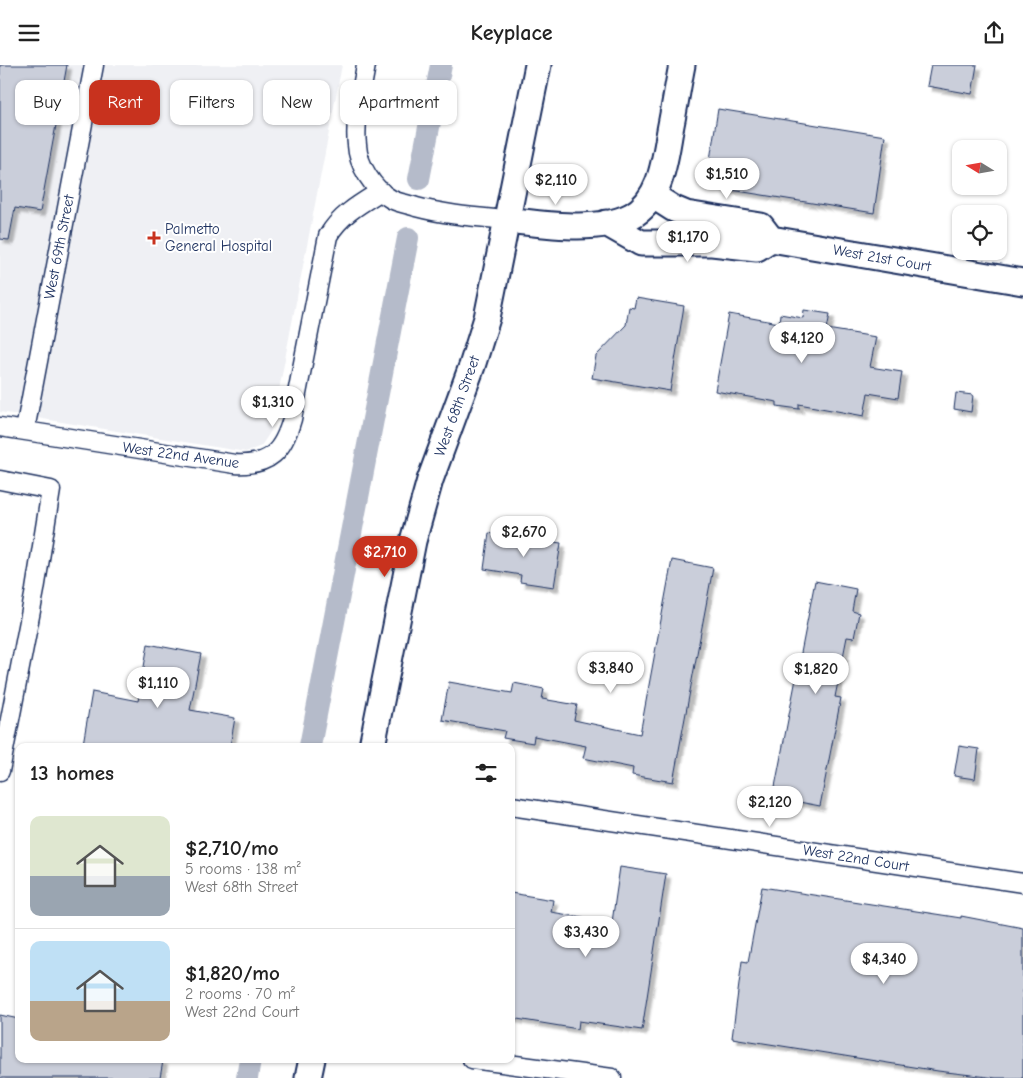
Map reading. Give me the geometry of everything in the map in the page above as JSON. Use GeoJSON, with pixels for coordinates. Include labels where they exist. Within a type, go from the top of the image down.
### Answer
{"type":"FeatureCollection","features":[{"type":"Feature","properties":{"kind":"street","name":"West 69th Street"},"geometry":{"type":"LineString","coordinates":[[25,430],[94,65]]}},
{"type":"Feature","properties":{"kind":"street"},"geometry":{"type":"LineString","coordinates":[[366,65],[357,124],[358,155],[364,169],[381,191],[395,201],[438,213],[567,226],[621,220],[633,215],[652,195],[662,170],[682,65]]}},
{"type":"Feature","properties":{"kind":"street","name":"West 68th Street"},"geometry":{"type":"LineString","coordinates":[[373,743],[413,541],[430,479],[482,336],[538,65]]}},
{"type":"Feature","properties":{"kind":"street","name":"West 22nd Avenue"},"geometry":{"type":"LineString","coordinates":[[0,427],[235,464],[246,465],[268,459],[282,446],[288,433],[328,236],[343,217],[381,191]]}},
{"type":"Feature","properties":{"kind":"street","name":"West 21st Court"},"geometry":{"type":"LineString","coordinates":[[652,195],[674,209],[686,213],[762,226],[771,239],[1023,282]]}},
{"type":"Feature","properties":{"kind":"street"},"geometry":{"type":"LineString","coordinates":[[606,223],[641,243],[712,243],[757,249],[771,239]]}},
{"type":"Feature","properties":{"kind":"street"},"geometry":{"type":"LineString","coordinates":[[0,480],[52,490],[0,771]]}},
{"type":"Feature","properties":{"kind":"street","name":"West 22nd Court"},"geometry":{"type":"LineString","coordinates":[[515,807],[1023,883]]}},
{"type":"Feature","properties":{"kind":"street"},"geometry":{"type":"LineString","coordinates":[[308,1078],[311,1063]]}},
{"type":"Feature","properties":{"kind":"street"},"geometry":{"type":"LineString","coordinates":[[501,1063],[612,1078]]}},
{"type":"Feature","properties":{"kind":"shaded area","name":"Palmetto General Hospital"},"geometry":{"type":"Polygon","coordinates":[[[0,65],[342,65],[271,431],[261,446],[246,452],[0,412],[0,65]]]}},
{"type":"Feature","properties":{"kind":"building"},"geometry":{"type":"Polygon","coordinates":[[[0,65],[67,65],[64,80],[15,80],[15,125],[56,125],[40,212],[15,208],[9,240],[0,239],[0,65]]]}},
{"type":"Feature","properties":{"kind":"building"},"geometry":{"type":"Polygon","coordinates":[[[931,65],[977,65],[972,94],[927,86],[931,65]]]}},
{"type":"Feature","properties":{"kind":"building"},"geometry":{"type":"Polygon","coordinates":[[[718,109],[885,136],[874,213],[725,189],[715,180],[709,166],[718,109]]]}},
{"type":"Feature","properties":{"kind":"building"},"geometry":{"type":"Polygon","coordinates":[[[636,298],[684,306],[670,391],[592,378],[596,356],[626,325],[629,307],[634,308],[636,298]]]}},
{"type":"Feature","properties":{"kind":"building"},"geometry":{"type":"Polygon","coordinates":[[[804,310],[830,314],[827,329],[876,337],[870,367],[902,372],[898,398],[868,393],[864,416],[799,404],[799,409],[777,406],[777,402],[715,391],[729,314],[779,323],[780,314],[803,318],[804,310]]]}},
{"type":"Feature","properties":{"kind":"building"},"geometry":{"type":"Polygon","coordinates":[[[956,393],[973,395],[971,412],[954,409],[956,393]]]}},
{"type":"Feature","properties":{"kind":"building"},"geometry":{"type":"Polygon","coordinates":[[[489,533],[561,543],[554,587],[520,582],[521,575],[484,569],[489,533]]]}},
{"type":"Feature","properties":{"kind":"building"},"geometry":{"type":"Polygon","coordinates":[[[672,560],[713,568],[673,782],[632,775],[633,768],[583,758],[586,746],[534,736],[533,743],[503,738],[505,731],[442,720],[449,682],[512,693],[514,683],[544,689],[542,699],[577,705],[574,720],[640,734],[672,560]]]}},
{"type":"Feature","properties":{"kind":"building"},"geometry":{"type":"Polygon","coordinates":[[[815,581],[856,589],[852,611],[859,613],[854,638],[847,637],[835,697],[841,698],[820,806],[773,797],[815,581]]]}},
{"type":"Feature","properties":{"kind":"building"},"geometry":{"type":"Polygon","coordinates":[[[148,644],[201,654],[190,710],[235,718],[231,743],[83,743],[92,692],[138,701],[148,644]]]}},
{"type":"Feature","properties":{"kind":"building"},"geometry":{"type":"Polygon","coordinates":[[[959,746],[979,749],[975,779],[954,776],[959,746]]]}},
{"type":"Feature","properties":{"kind":"building"},"geometry":{"type":"Polygon","coordinates":[[[620,867],[666,874],[642,1030],[579,1021],[578,1029],[515,1019],[515,894],[553,900],[551,912],[612,922],[620,867]]]}},
{"type":"Feature","properties":{"kind":"building"},"geometry":{"type":"Polygon","coordinates":[[[762,887],[961,918],[961,916],[1023,928],[1023,1078],[996,1078],[938,1071],[732,1038],[742,961],[748,962],[762,887]]]}},
{"type":"Feature","properties":{"kind":"building"},"geometry":{"type":"Polygon","coordinates":[[[0,1015],[15,1018],[15,1063],[163,1063],[160,1078],[0,1078],[0,1015]]]}},
{"type":"Feature","properties":{"kind":"waterway"},"geometry":{"type":"LineString","coordinates":[[419,179],[441,65]]}},
{"type":"Feature","properties":{"kind":"waterway"},"geometry":{"type":"LineString","coordinates":[[311,743],[408,238]]}},
{"type":"Feature","properties":{"kind":"waterway"},"geometry":{"type":"LineString","coordinates":[[247,1078],[249,1063]]}},
{"type":"Feature","properties":{"kind":"place","name":"Palmetto General Hospital"},"geometry":{"type":"Point","coordinates":[154,238]}}]}
